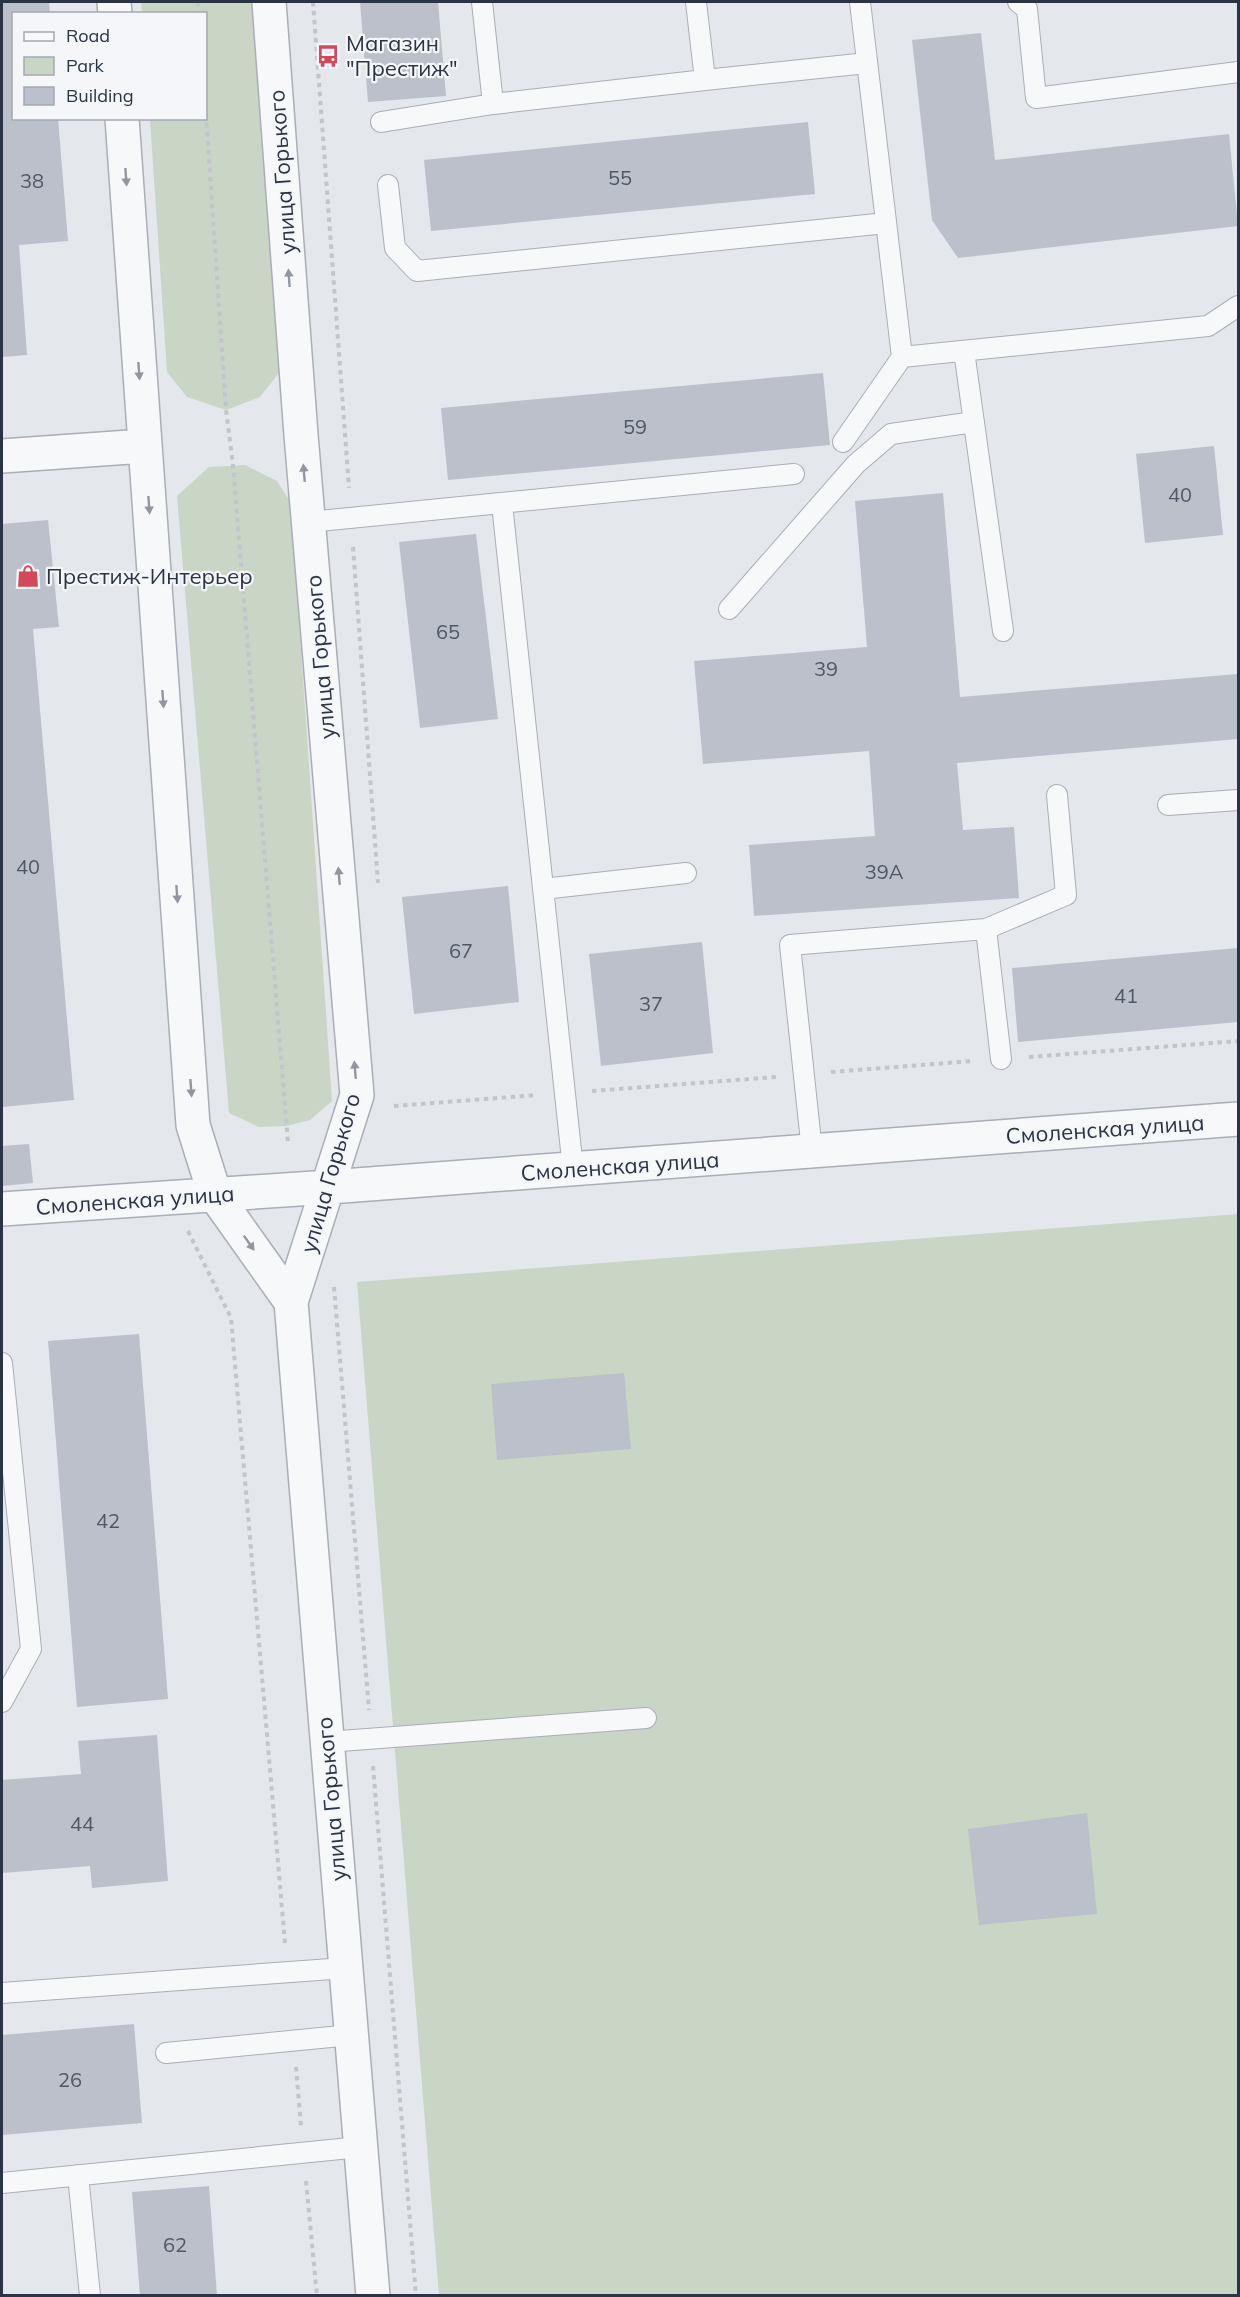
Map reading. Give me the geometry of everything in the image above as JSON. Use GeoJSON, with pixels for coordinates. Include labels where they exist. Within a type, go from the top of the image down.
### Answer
{"type":"FeatureCollection","features":[{"type":"Feature","properties":{"kind":"street","name":"улица Горького"},"geometry":{"type":"LineString","coordinates":[[269,2],[309,522],[357,1095],[291,1302],[373,2295]]}},
{"type":"Feature","properties":{"kind":"street"},"geometry":{"type":"LineString","coordinates":[[122,120],[194,1125],[215,1195],[291,1302]]}},
{"type":"Feature","properties":{"kind":"street"},"geometry":{"type":"LineString","coordinates":[[2,456],[144,446]]}},
{"type":"Feature","properties":{"kind":"street","name":"Смоленская улица"},"geometry":{"type":"LineString","coordinates":[[2,1209],[328,1188],[1239,1119]]}},
{"type":"Feature","properties":{"kind":"lane"},"geometry":{"type":"LineString","coordinates":[[482,2],[493,104]]}},
{"type":"Feature","properties":{"kind":"lane"},"geometry":{"type":"LineString","coordinates":[[696,2],[705,80]]}},
{"type":"Feature","properties":{"kind":"lane"},"geometry":{"type":"LineString","coordinates":[[843,442],[902,357],[860,2]]}},
{"type":"Feature","properties":{"kind":"lane"},"geometry":{"type":"LineString","coordinates":[[1018,2],[1027,9],[1036,98],[1239,72]]}},
{"type":"Feature","properties":{"kind":"lane"},"geometry":{"type":"LineString","coordinates":[[381,122],[493,104],[867,63]]}},
{"type":"Feature","properties":{"kind":"lane"},"geometry":{"type":"LineString","coordinates":[[388,185],[395,248],[417,271],[886,223]]}},
{"type":"Feature","properties":{"kind":"lane"},"geometry":{"type":"LineString","coordinates":[[902,357],[1208,326],[1239,306]]}},
{"type":"Feature","properties":{"kind":"lane"},"geometry":{"type":"LineString","coordinates":[[964,351],[1003,631]]}},
{"type":"Feature","properties":{"kind":"lane"},"geometry":{"type":"LineString","coordinates":[[729,609],[856,464],[891,434],[974,422]]}},
{"type":"Feature","properties":{"kind":"lane"},"geometry":{"type":"LineString","coordinates":[[309,522],[794,474]]}},
{"type":"Feature","properties":{"kind":"lane"},"geometry":{"type":"LineString","coordinates":[[502,504],[573,1169]]}},
{"type":"Feature","properties":{"kind":"lane"},"geometry":{"type":"LineString","coordinates":[[812,1151],[790,945],[986,929],[1066,894],[1057,795]]}},
{"type":"Feature","properties":{"kind":"lane"},"geometry":{"type":"LineString","coordinates":[[1168,806],[1239,800]]}},
{"type":"Feature","properties":{"kind":"lane"},"geometry":{"type":"LineString","coordinates":[[543,889],[686,873]]}},
{"type":"Feature","properties":{"kind":"lane"},"geometry":{"type":"LineString","coordinates":[[986,929],[1001,1059]]}},
{"type":"Feature","properties":{"kind":"lane"},"geometry":{"type":"LineString","coordinates":[[2,1363],[31,1649],[2,1702]]}},
{"type":"Feature","properties":{"kind":"lane"},"geometry":{"type":"LineString","coordinates":[[327,1742],[646,1718]]}},
{"type":"Feature","properties":{"kind":"lane"},"geometry":{"type":"LineString","coordinates":[[2,1993],[345,1968]]}},
{"type":"Feature","properties":{"kind":"lane"},"geometry":{"type":"LineString","coordinates":[[166,2053],[351,2035]]}},
{"type":"Feature","properties":{"kind":"lane"},"geometry":{"type":"LineString","coordinates":[[2,2182],[360,2147]]}},
{"type":"Feature","properties":{"kind":"lane"},"geometry":{"type":"LineString","coordinates":[[78,2175],[90,2295]]}},
{"type":"Feature","properties":{"kind":"path"},"geometry":{"type":"LineString","coordinates":[[206,120],[226,410],[234,477],[288,1143]]}},
{"type":"Feature","properties":{"kind":"green space"},"geometry":{"type":"Polygon","coordinates":[[[141,2],[255,2],[282,369],[260,397],[226,410],[187,397],[167,372],[150,120],[207,120],[207,12],[142,12],[141,2]]]}},
{"type":"Feature","properties":{"kind":"green space"},"geometry":{"type":"Polygon","coordinates":[[[245,465],[277,481],[291,503],[332,1101],[310,1120],[286,1126],[259,1127],[229,1113],[177,496],[209,467],[245,465]]]}},
{"type":"Feature","properties":{"kind":"green space"},"geometry":{"type":"Polygon","coordinates":[[[1238,1214],[1238,2295],[439,2295],[357,1282],[1238,1214]]]}},
{"type":"Feature","properties":{"kind":"building"},"geometry":{"type":"Polygon","coordinates":[[[2,2],[49,2],[50,12],[12,12],[12,120],[58,120],[68,241],[19,245],[27,355],[2,357],[2,2]]]}},
{"type":"Feature","properties":{"kind":"building"},"geometry":{"type":"Polygon","coordinates":[[[360,2],[438,2],[446,96],[368,102],[360,2]]]}},
{"type":"Feature","properties":{"kind":"building"},"geometry":{"type":"Polygon","coordinates":[[[981,33],[995,160],[1229,134],[1238,226],[958,258],[932,220],[912,40],[981,33]]]}},
{"type":"Feature","properties":{"kind":"building"},"geometry":{"type":"Polygon","coordinates":[[[808,122],[815,194],[431,231],[424,160],[808,122]]]}},
{"type":"Feature","properties":{"kind":"building"},"geometry":{"type":"Polygon","coordinates":[[[823,373],[830,445],[448,480],[441,408],[823,373]]]}},
{"type":"Feature","properties":{"kind":"building"},"geometry":{"type":"Polygon","coordinates":[[[1214,446],[1223,535],[1145,543],[1136,454],[1214,446]]]}},
{"type":"Feature","properties":{"kind":"building"},"geometry":{"type":"Polygon","coordinates":[[[943,493],[960,697],[1238,674],[1238,739],[957,763],[963,830],[1014,827],[1019,898],[754,916],[749,845],[875,836],[869,751],[703,764],[694,661],[867,647],[855,501],[943,493]]]}},
{"type":"Feature","properties":{"kind":"building"},"geometry":{"type":"Polygon","coordinates":[[[48,520],[59,627],[33,629],[74,1100],[2,1107],[2,524],[48,520]]]}},
{"type":"Feature","properties":{"kind":"building"},"geometry":{"type":"Polygon","coordinates":[[[476,534],[498,719],[420,728],[399,542],[476,534]]]}},
{"type":"Feature","properties":{"kind":"building"},"geometry":{"type":"Polygon","coordinates":[[[508,886],[519,1002],[414,1014],[402,897],[508,886]]]}},
{"type":"Feature","properties":{"kind":"building"},"geometry":{"type":"Polygon","coordinates":[[[702,942],[713,1053],[601,1066],[589,954],[702,942]]]}},
{"type":"Feature","properties":{"kind":"building"},"geometry":{"type":"Polygon","coordinates":[[[1238,948],[1238,1022],[1018,1042],[1012,968],[1238,948]]]}},
{"type":"Feature","properties":{"kind":"building"},"geometry":{"type":"Polygon","coordinates":[[[29,1144],[33,1183],[2,1186],[2,1146],[29,1144]]]}},
{"type":"Feature","properties":{"kind":"building"},"geometry":{"type":"Polygon","coordinates":[[[139,1334],[168,1699],[77,1707],[48,1341],[139,1334]]]}},
{"type":"Feature","properties":{"kind":"building"},"geometry":{"type":"Polygon","coordinates":[[[624,1373],[631,1449],[497,1460],[491,1384],[624,1373]]]}},
{"type":"Feature","properties":{"kind":"building"},"geometry":{"type":"Polygon","coordinates":[[[157,1735],[168,1881],[92,1888],[90,1866],[2,1873],[2,1780],[81,1774],[78,1741],[157,1735]]]}},
{"type":"Feature","properties":{"kind":"building"},"geometry":{"type":"Polygon","coordinates":[[[1087,1813],[1097,1914],[979,1925],[968,1829],[1087,1813]]]}},
{"type":"Feature","properties":{"kind":"building"},"geometry":{"type":"Polygon","coordinates":[[[134,2024],[142,2123],[2,2135],[2,2035],[134,2024]]]}},
{"type":"Feature","properties":{"kind":"building"},"geometry":{"type":"Polygon","coordinates":[[[209,2186],[217,2296],[140,2296],[132,2192],[209,2186]]]}},
{"type":"Feature","properties":{"kind":"place","name":"Магазин \"Престиж\""},"geometry":{"type":"Point","coordinates":[328,56]}},
{"type":"Feature","properties":{"kind":"place","name":"Престиж-Интерьер"},"geometry":{"type":"Point","coordinates":[28,576]}}]}
